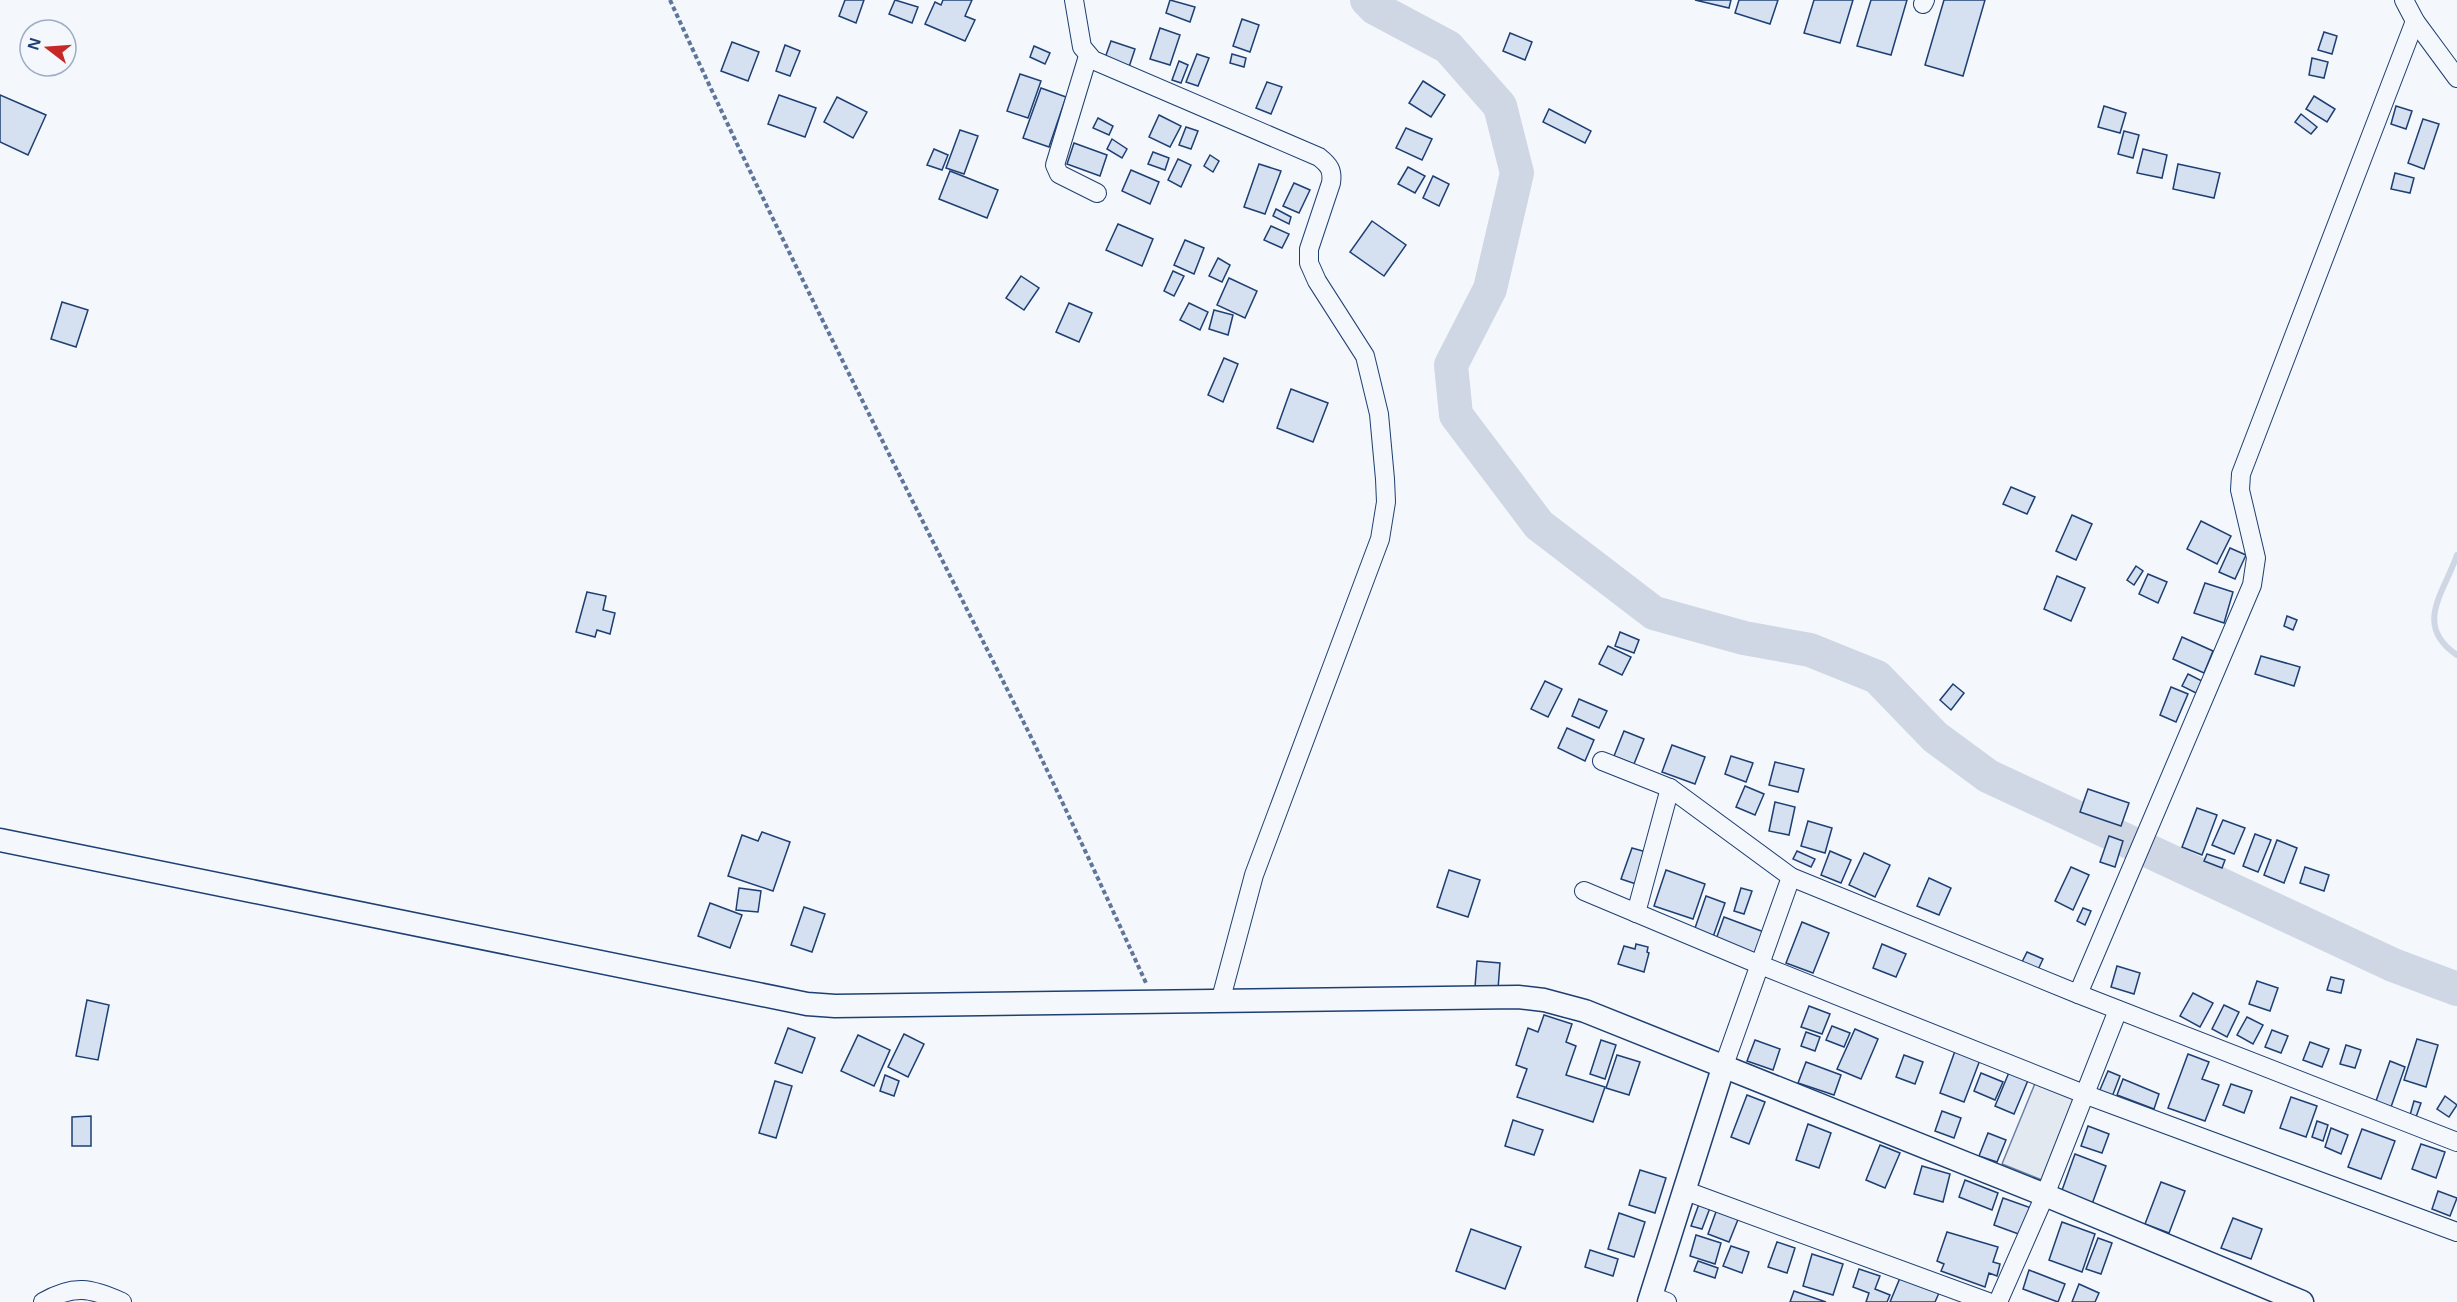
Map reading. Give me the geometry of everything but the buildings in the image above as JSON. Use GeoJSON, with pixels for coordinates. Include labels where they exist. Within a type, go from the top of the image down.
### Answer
{"type":"FeatureCollection","features":[{"type":"Feature","properties":{"kind":"street"},"geometry":{"type":"LineString","coordinates":[[1074,0],[1082,47],[1088,57],[1318,157],[1328,165],[1332,173],[1331,183],[1309,249],[1309,263],[1317,281],[1365,356],[1378,414],[1386,502],[1380,539],[1254,874],[1220,1002]]}},
{"type":"Feature","properties":{"kind":"street"},"geometry":{"type":"LineString","coordinates":[[2404,0],[2415,21],[2457,78]]}},
{"type":"Feature","properties":{"kind":"street"},"geometry":{"type":"LineString","coordinates":[[2078,994],[2252,585],[2256,558],[2240,490],[2241,474],[2415,21]]}},
{"type":"Feature","properties":{"kind":"street"},"geometry":{"type":"LineString","coordinates":[[1088,57],[1055,165],[1059,174],[1097,193]]}},
{"type":"Feature","properties":{"kind":"street"},"geometry":{"type":"LineString","coordinates":[[1602,761],[1670,788],[1791,876],[2118,1010],[2457,1142]]}},
{"type":"Feature","properties":{"kind":"street"},"geometry":{"type":"LineString","coordinates":[[1636,913],[1670,788]]}},
{"type":"Feature","properties":{"kind":"street"},"geometry":{"type":"LineString","coordinates":[[0,840],[807,1004],[835,1006],[1156,1003],[1518,997],[1545,1000],[1585,1011],[2044,1195],[2302,1302]]}},
{"type":"Feature","properties":{"kind":"street"},"geometry":{"type":"LineString","coordinates":[[1655,1300],[1724,1068],[1758,964],[1791,876]]}},
{"type":"Feature","properties":{"kind":"street"},"geometry":{"type":"LineString","coordinates":[[1584,891],[1758,964],[2084,1094],[2457,1232]]}},
{"type":"Feature","properties":{"kind":"street"},"geometry":{"type":"LineString","coordinates":[[1998,1302],[2044,1195],[2118,1010]]}},
{"type":"Feature","properties":{"kind":"street"},"geometry":{"type":"LineString","coordinates":[[1686,1191],[1988,1302]]}},
{"type":"Feature","properties":{"kind":"street"},"geometry":{"type":"LineString","coordinates":[[43,1302],[62,1291],[77,1289],[122,1302]]}},
{"type":"Feature","properties":{"kind":"path"},"geometry":{"type":"LineString","coordinates":[[670,0],[738,149],[918,515],[1031,737],[1156,1003]]}},
{"type":"Feature","properties":{"kind":"shaded area"},"geometry":{"type":"Polygon","coordinates":[[[2036,1081],[2075,1097],[2042,1180],[2002,1164],[2036,1081]]]}},
{"type":"Feature","properties":{"kind":"waterway"},"geometry":{"type":"LineString","coordinates":[[1367,0],[1375,8],[1448,47],[1500,106],[1517,173],[1490,289],[1451,365],[1456,415],[1539,525],[1654,613],[1744,638],[1810,650],[1877,677],[1935,737],[1988,776],[2393,965],[2457,989]]}},
{"type":"Feature","properties":{"kind":"waterway"},"geometry":{"type":"LineString","coordinates":[[2457,555],[2440,595],[2434,620],[2437,632],[2444,644],[2457,655]]}}]}
